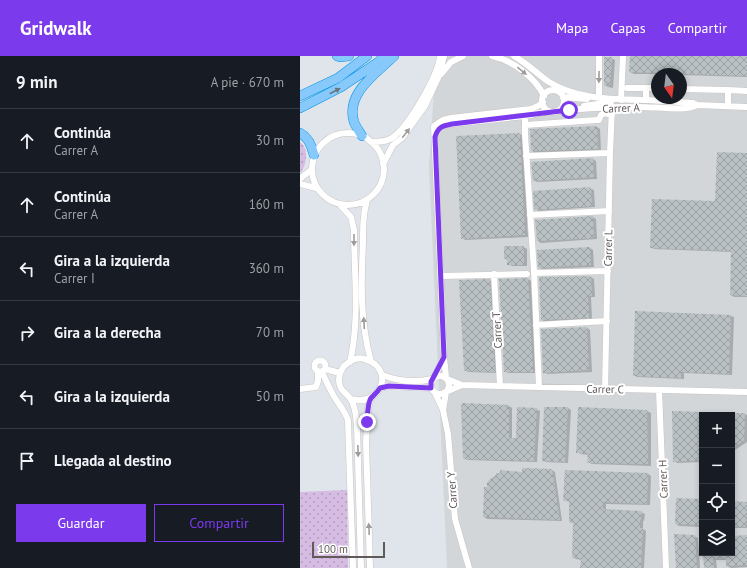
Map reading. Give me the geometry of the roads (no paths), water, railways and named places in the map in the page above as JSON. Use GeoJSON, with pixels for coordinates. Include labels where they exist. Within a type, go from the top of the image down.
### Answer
{"type":"FeatureCollection","features":[{"type":"Feature","properties":{"kind":"highway"},"geometry":{"type":"LineString","coordinates":[[337,56],[349,56]]}},
{"type":"Feature","properties":{"kind":"highway"},"geometry":{"type":"LineString","coordinates":[[300,96],[338,78],[368,56]]}},
{"type":"Feature","properties":{"kind":"highway"},"geometry":{"type":"LineString","coordinates":[[300,108],[341,87],[385,56]]}},
{"type":"Feature","properties":{"kind":"highway"},"geometry":{"type":"LineString","coordinates":[[362,136],[354,122],[352,111],[356,96],[366,82],[394,56]]}},
{"type":"Feature","properties":{"kind":"highway"},"geometry":{"type":"LineString","coordinates":[[300,132],[306,136],[311,143],[314,155]]}},
{"type":"Feature","properties":{"kind":"street"},"geometry":{"type":"LineString","coordinates":[[371,142],[382,142],[392,138],[404,124],[420,102],[432,80],[440,56]]}},
{"type":"Feature","properties":{"kind":"street"},"geometry":{"type":"LineString","coordinates":[[384,164],[379,152],[371,142],[362,136],[348,133],[334,136],[322,143],[314,155],[311,170],[316,188],[326,199],[340,205],[354,205],[367,200],[377,190],[383,178],[384,164],[393,146],[402,138],[425,106],[438,78],[444,56]]}},
{"type":"Feature","properties":{"kind":"street"},"geometry":{"type":"LineString","coordinates":[[438,78],[451,62],[463,56]]}},
{"type":"Feature","properties":{"kind":"street"},"geometry":{"type":"LineString","coordinates":[[492,56],[516,66],[533,81],[540,88],[546,109],[549,111]]}},
{"type":"Feature","properties":{"kind":"street"},"geometry":{"type":"LineString","coordinates":[[514,56],[549,82],[567,90],[598,98],[618,100],[623,56]]}},
{"type":"Feature","properties":{"kind":"street"},"geometry":{"type":"LineString","coordinates":[[598,98],[600,56]]}},
{"type":"Feature","properties":{"kind":"street"},"geometry":{"type":"LineString","coordinates":[[380,388],[389,386],[431,388],[435,393],[443,394],[447,391],[450,384],[447,378],[444,357],[434,126],[443,120],[451,118],[558,111],[564,105],[563,97],[560,93],[552,89],[540,79],[520,60]]}},
{"type":"Feature","properties":{"kind":"street"},"geometry":{"type":"LineString","coordinates":[[533,81],[540,92],[539,99],[527,112],[525,125],[539,387]]}},
{"type":"Feature","properties":{"kind":"street"},"geometry":{"type":"LineString","coordinates":[[627,88],[651,88]]}},
{"type":"Feature","properties":{"kind":"street"},"geometry":{"type":"LineString","coordinates":[[646,88],[646,100]]}},
{"type":"Feature","properties":{"kind":"street"},"geometry":{"type":"LineString","coordinates":[[687,89],[747,91]]}},
{"type":"Feature","properties":{"kind":"street"},"geometry":{"type":"LineString","coordinates":[[728,90],[728,106]]}},
{"type":"Feature","properties":{"kind":"street"},"geometry":{"type":"LineString","coordinates":[[435,137],[436,131],[442,126],[527,112],[538,106],[547,92],[556,91]]}},
{"type":"Feature","properties":{"kind":"street"},"geometry":{"type":"LineString","coordinates":[[563,97],[588,99],[598,98]]}},
{"type":"Feature","properties":{"kind":"street","name":"Carrer A"},"geometry":{"type":"LineString","coordinates":[[569,110],[585,105],[620,102],[618,100],[646,100],[693,103],[697,105],[747,106]]}},
{"type":"Feature","properties":{"kind":"street","name":"Carrer A"},"geometry":{"type":"LineString","coordinates":[[558,111],[637,106],[692,108],[697,105]]}},
{"type":"Feature","properties":{"kind":"street","name":"Carrer L"},"geometry":{"type":"LineString","coordinates":[[605,389],[612,107]]}},
{"type":"Feature","properties":{"kind":"street"},"geometry":{"type":"LineString","coordinates":[[525,125],[599,120],[601,115],[605,113],[612,115]]}},
{"type":"Feature","properties":{"kind":"street"},"geometry":{"type":"LineString","coordinates":[[526,156],[610,153]]}},
{"type":"Feature","properties":{"kind":"street"},"geometry":{"type":"LineString","coordinates":[[300,178],[311,170]]}},
{"type":"Feature","properties":{"kind":"street"},"geometry":{"type":"LineString","coordinates":[[300,184],[316,188]]}},
{"type":"Feature","properties":{"kind":"street"},"geometry":{"type":"LineString","coordinates":[[367,200],[364,211],[362,264],[364,329],[371,361]]}},
{"type":"Feature","properties":{"kind":"street"},"geometry":{"type":"LineString","coordinates":[[340,205],[351,217],[354,230],[355,321],[354,344],[350,362]]}},
{"type":"Feature","properties":{"kind":"street"},"geometry":{"type":"LineString","coordinates":[[530,215],[609,211]]}},
{"type":"Feature","properties":{"kind":"street"},"geometry":{"type":"LineString","coordinates":[[534,274],[608,271]]}},
{"type":"Feature","properties":{"kind":"street","name":"Carrer T"},"geometry":{"type":"LineString","coordinates":[[494,274],[500,386]]}},
{"type":"Feature","properties":{"kind":"street"},"geometry":{"type":"LineString","coordinates":[[441,276],[527,274]]}},
{"type":"Feature","properties":{"kind":"street"},"geometry":{"type":"LineString","coordinates":[[536,325],[606,321]]}},
{"type":"Feature","properties":{"kind":"street"},"geometry":{"type":"LineString","coordinates":[[431,388],[433,378],[444,357]]}},
{"type":"Feature","properties":{"kind":"street"},"geometry":{"type":"LineString","coordinates":[[364,358],[371,361],[379,368],[382,375],[382,384],[380,388],[377,393],[367,400],[358,401],[351,399],[341,388],[339,380],[343,367],[356,359],[364,358]]}},
{"type":"Feature","properties":{"kind":"street"},"geometry":{"type":"LineString","coordinates":[[322,371],[340,373]]}},
{"type":"Feature","properties":{"kind":"street"},"geometry":{"type":"LineString","coordinates":[[300,389],[316,387],[322,371]]}},
{"type":"Feature","properties":{"kind":"street"},"geometry":{"type":"LineString","coordinates":[[322,371],[330,389],[346,414],[348,421],[353,568]]}},
{"type":"Feature","properties":{"kind":"street"},"geometry":{"type":"LineString","coordinates":[[382,375],[400,380],[418,381],[433,378],[439,375],[447,378]]}},
{"type":"Feature","properties":{"kind":"street","name":"Carrer C"},"geometry":{"type":"LineString","coordinates":[[447,378],[462,385]]}},
{"type":"Feature","properties":{"kind":"street","name":"Carrer C"},"geometry":{"type":"LineString","coordinates":[[447,391],[462,385],[747,392]]}},
{"type":"Feature","properties":{"kind":"street","name":"Carrer H"},"geometry":{"type":"LineString","coordinates":[[659,390],[666,568]]}},
{"type":"Feature","properties":{"kind":"street","name":"Carrer Y"},"geometry":{"type":"LineString","coordinates":[[443,410],[447,391]]}},
{"type":"Feature","properties":{"kind":"street","name":"Carrer Y"},"geometry":{"type":"LineString","coordinates":[[435,393],[443,410],[448,434],[454,519],[469,568]]}},
{"type":"Feature","properties":{"kind":"street"},"geometry":{"type":"LineString","coordinates":[[370,568],[366,443],[368,408],[371,398]]}},
{"type":"Feature","properties":{"kind":"street"},"geometry":{"type":"LineString","coordinates":[[351,399],[356,413],[358,426],[361,568]]}}]}
